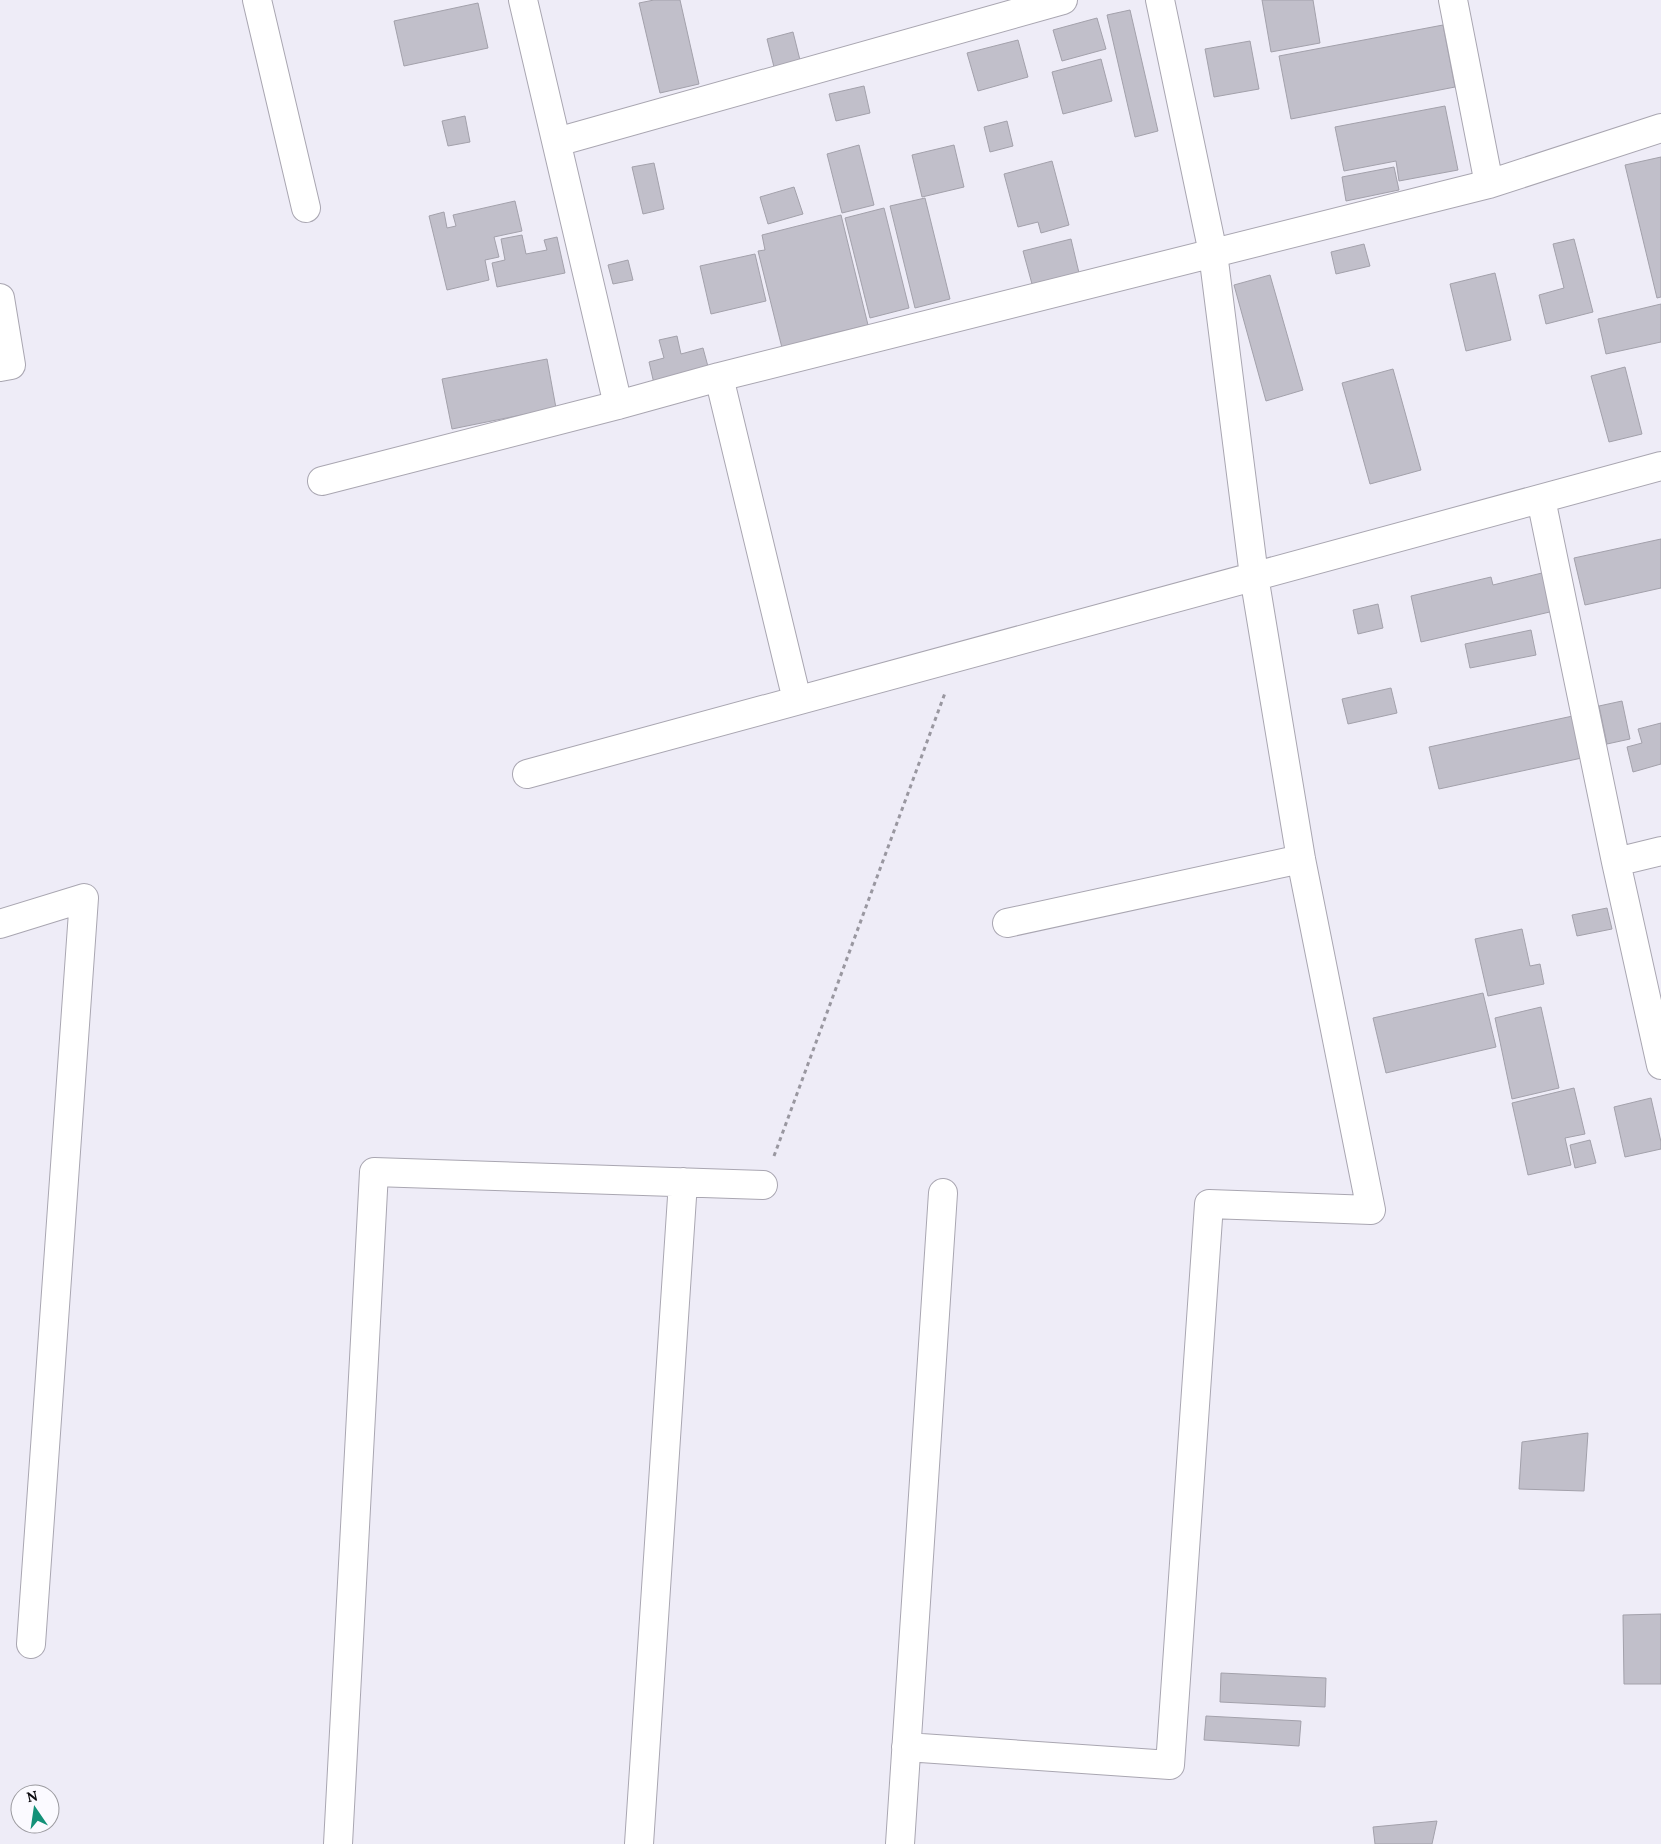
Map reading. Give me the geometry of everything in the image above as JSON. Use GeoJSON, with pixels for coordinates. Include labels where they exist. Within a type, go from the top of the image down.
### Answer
{"type":"FeatureCollection","features":[{"type":"Feature","properties":{"kind":"street"},"geometry":{"type":"LineString","coordinates":[[257,0],[306,208]]}},
{"type":"Feature","properties":{"kind":"street"},"geometry":{"type":"LineString","coordinates":[[523,0],[618,405]]}},
{"type":"Feature","properties":{"kind":"street"},"geometry":{"type":"LineString","coordinates":[[557,142],[1063,0]]}},
{"type":"Feature","properties":{"kind":"street"},"geometry":{"type":"LineString","coordinates":[[906,1747],[1170,1764],[1209,1204],[1371,1210],[1301,859],[1254,576],[1213,253],[1160,0]]}},
{"type":"Feature","properties":{"kind":"street"},"geometry":{"type":"LineString","coordinates":[[1453,0],[1488,184]]}},
{"type":"Feature","properties":{"kind":"street"},"geometry":{"type":"LineString","coordinates":[[322,481],[719,377],[1488,184],[1661,128]]}},
{"type":"Feature","properties":{"kind":"street"},"geometry":{"type":"LineString","coordinates":[[0,298],[11,365],[0,367]]}},
{"type":"Feature","properties":{"kind":"street"},"geometry":{"type":"LineString","coordinates":[[719,377],[797,700]]}},
{"type":"Feature","properties":{"kind":"street"},"geometry":{"type":"LineString","coordinates":[[528,774],[1661,466]]}},
{"type":"Feature","properties":{"kind":"street"},"geometry":{"type":"LineString","coordinates":[[1541,499],[1616,862],[1661,1066]]}},
{"type":"Feature","properties":{"kind":"street"},"geometry":{"type":"LineString","coordinates":[[1616,862],[1661,851]]}},
{"type":"Feature","properties":{"kind":"street"},"geometry":{"type":"LineString","coordinates":[[1007,923],[1301,859]]}},
{"type":"Feature","properties":{"kind":"street"},"geometry":{"type":"LineString","coordinates":[[0,924],[84,898],[31,1644]]}},
{"type":"Feature","properties":{"kind":"street"},"geometry":{"type":"LineString","coordinates":[[338,1844],[374,1172],[763,1186]]}},
{"type":"Feature","properties":{"kind":"street"},"geometry":{"type":"LineString","coordinates":[[639,1844],[683,1182]]}},
{"type":"Feature","properties":{"kind":"street"},"geometry":{"type":"LineString","coordinates":[[900,1844],[943,1193]]}},
{"type":"Feature","properties":{"kind":"path"},"geometry":{"type":"LineString","coordinates":[[763,1186],[958,657]]}},
{"type":"Feature","properties":{"kind":"building"},"geometry":{"type":"Polygon","coordinates":[[[654,0],[680,0],[699,84],[660,93],[639,3],[654,0]]]}},
{"type":"Feature","properties":{"kind":"building"},"geometry":{"type":"Polygon","coordinates":[[[1262,0],[1313,0],[1320,43],[1271,52],[1262,0]]]}},
{"type":"Feature","properties":{"kind":"building"},"geometry":{"type":"Polygon","coordinates":[[[478,3],[488,48],[404,66],[394,21],[478,3]]]}},
{"type":"Feature","properties":{"kind":"building"},"geometry":{"type":"Polygon","coordinates":[[[1130,10],[1158,131],[1135,137],[1107,15],[1130,10]]]}},
{"type":"Feature","properties":{"kind":"building"},"geometry":{"type":"Polygon","coordinates":[[[1097,18],[1106,49],[1062,61],[1053,30],[1097,18]]]}},
{"type":"Feature","properties":{"kind":"building"},"geometry":{"type":"Polygon","coordinates":[[[1443,25],[1455,87],[1291,119],[1279,56],[1443,25]]]}},
{"type":"Feature","properties":{"kind":"building"},"geometry":{"type":"Polygon","coordinates":[[[793,32],[802,68],[776,75],[767,39],[793,32]]]}},
{"type":"Feature","properties":{"kind":"building"},"geometry":{"type":"Polygon","coordinates":[[[1018,40],[1028,77],[978,91],[967,53],[1018,40]]]}},
{"type":"Feature","properties":{"kind":"building"},"geometry":{"type":"Polygon","coordinates":[[[1250,41],[1259,89],[1214,97],[1205,49],[1250,41]]]}},
{"type":"Feature","properties":{"kind":"building"},"geometry":{"type":"Polygon","coordinates":[[[1101,59],[1112,101],[1063,114],[1052,72],[1101,59]]]}},
{"type":"Feature","properties":{"kind":"building"},"geometry":{"type":"Polygon","coordinates":[[[864,86],[870,113],[836,121],[829,94],[864,86]]]}},
{"type":"Feature","properties":{"kind":"building"},"geometry":{"type":"Polygon","coordinates":[[[1445,106],[1458,170],[1399,181],[1396,161],[1344,171],[1335,127],[1445,106]]]}},
{"type":"Feature","properties":{"kind":"building"},"geometry":{"type":"Polygon","coordinates":[[[465,116],[470,142],[448,146],[442,121],[465,116]]]}},
{"type":"Feature","properties":{"kind":"building"},"geometry":{"type":"Polygon","coordinates":[[[1007,121],[1013,146],[990,152],[984,127],[1007,121]]]}},
{"type":"Feature","properties":{"kind":"building"},"geometry":{"type":"Polygon","coordinates":[[[859,145],[874,205],[842,213],[827,154],[859,145]]]}},
{"type":"Feature","properties":{"kind":"building"},"geometry":{"type":"Polygon","coordinates":[[[954,145],[964,187],[922,197],[912,155],[954,145]]]}},
{"type":"Feature","properties":{"kind":"building"},"geometry":{"type":"Polygon","coordinates":[[[1661,157],[1661,297],[1657,298],[1625,165],[1661,157]]]}},
{"type":"Feature","properties":{"kind":"building"},"geometry":{"type":"Polygon","coordinates":[[[1052,161],[1069,225],[1041,233],[1038,222],[1018,227],[1004,174],[1052,161]]]}},
{"type":"Feature","properties":{"kind":"building"},"geometry":{"type":"Polygon","coordinates":[[[654,163],[664,209],[643,214],[632,167],[654,163]]]}},
{"type":"Feature","properties":{"kind":"building"},"geometry":{"type":"Polygon","coordinates":[[[1394,167],[1399,190],[1346,201],[1342,177],[1394,167]]]}},
{"type":"Feature","properties":{"kind":"building"},"geometry":{"type":"Polygon","coordinates":[[[794,187],[803,214],[768,224],[760,197],[794,187]]]}},
{"type":"Feature","properties":{"kind":"building"},"geometry":{"type":"Polygon","coordinates":[[[925,198],[950,299],[915,308],[890,206],[925,198]]]}},
{"type":"Feature","properties":{"kind":"building"},"geometry":{"type":"Polygon","coordinates":[[[515,201],[522,231],[494,237],[499,257],[485,260],[489,280],[447,290],[429,216],[444,212],[447,228],[456,226],[453,215],[515,201]]]}},
{"type":"Feature","properties":{"kind":"building"},"geometry":{"type":"Polygon","coordinates":[[[884,208],[909,308],[870,318],[845,218],[884,208]]]}},
{"type":"Feature","properties":{"kind":"building"},"geometry":{"type":"Polygon","coordinates":[[[841,215],[868,325],[810,339],[812,349],[784,356],[758,251],[765,250],[762,235],[841,215]]]}},
{"type":"Feature","properties":{"kind":"building"},"geometry":{"type":"Polygon","coordinates":[[[522,235],[526,254],[547,250],[544,240],[557,237],[565,273],[497,287],[492,263],[505,260],[501,239],[522,235]]]}},
{"type":"Feature","properties":{"kind":"building"},"geometry":{"type":"Polygon","coordinates":[[[1071,239],[1079,273],[1032,284],[1023,251],[1071,239]]]}},
{"type":"Feature","properties":{"kind":"building"},"geometry":{"type":"Polygon","coordinates":[[[1574,239],[1593,312],[1546,324],[1539,295],[1564,288],[1553,244],[1574,239]]]}},
{"type":"Feature","properties":{"kind":"building"},"geometry":{"type":"Polygon","coordinates":[[[1364,244],[1370,266],[1336,274],[1331,252],[1364,244]]]}},
{"type":"Feature","properties":{"kind":"building"},"geometry":{"type":"Polygon","coordinates":[[[755,254],[766,301],[711,314],[700,266],[755,254]]]}},
{"type":"Feature","properties":{"kind":"building"},"geometry":{"type":"Polygon","coordinates":[[[628,260],[633,280],[613,284],[608,265],[628,260]]]}},
{"type":"Feature","properties":{"kind":"building"},"geometry":{"type":"Polygon","coordinates":[[[1495,273],[1511,340],[1466,351],[1450,284],[1495,273]]]}},
{"type":"Feature","properties":{"kind":"building"},"geometry":{"type":"Polygon","coordinates":[[[1270,275],[1303,390],[1266,401],[1234,285],[1270,275]]]}},
{"type":"Feature","properties":{"kind":"building"},"geometry":{"type":"Polygon","coordinates":[[[1661,304],[1661,342],[1606,354],[1598,319],[1661,304]]]}},
{"type":"Feature","properties":{"kind":"building"},"geometry":{"type":"Polygon","coordinates":[[[677,336],[681,354],[703,348],[710,374],[655,388],[649,362],[664,358],[659,340],[677,336]]]}},
{"type":"Feature","properties":{"kind":"building"},"geometry":{"type":"Polygon","coordinates":[[[547,359],[556,408],[452,429],[442,379],[547,359]]]}},
{"type":"Feature","properties":{"kind":"building"},"geometry":{"type":"Polygon","coordinates":[[[1625,367],[1642,434],[1609,442],[1591,376],[1625,367]]]}},
{"type":"Feature","properties":{"kind":"building"},"geometry":{"type":"Polygon","coordinates":[[[1393,369],[1421,470],[1370,484],[1342,383],[1393,369]]]}},
{"type":"Feature","properties":{"kind":"building"},"geometry":{"type":"Polygon","coordinates":[[[1661,539],[1661,588],[1585,605],[1574,558],[1661,539]]]}},
{"type":"Feature","properties":{"kind":"building"},"geometry":{"type":"Polygon","coordinates":[[[1546,572],[1554,611],[1421,642],[1411,596],[1491,577],[1493,585],[1546,572]]]}},
{"type":"Feature","properties":{"kind":"building"},"geometry":{"type":"Polygon","coordinates":[[[1378,604],[1383,628],[1358,634],[1353,610],[1378,604]]]}},
{"type":"Feature","properties":{"kind":"building"},"geometry":{"type":"Polygon","coordinates":[[[1531,630],[1536,655],[1470,668],[1465,644],[1531,630]]]}},
{"type":"Feature","properties":{"kind":"building"},"geometry":{"type":"Polygon","coordinates":[[[1391,688],[1397,713],[1348,724],[1342,699],[1391,688]]]}},
{"type":"Feature","properties":{"kind":"building"},"geometry":{"type":"Polygon","coordinates":[[[1622,701],[1630,739],[1607,744],[1599,706],[1622,701]]]}},
{"type":"Feature","properties":{"kind":"building"},"geometry":{"type":"Polygon","coordinates":[[[1582,714],[1591,756],[1439,789],[1429,747],[1582,714]]]}},
{"type":"Feature","properties":{"kind":"building"},"geometry":{"type":"Polygon","coordinates":[[[1661,723],[1661,764],[1633,772],[1627,747],[1642,743],[1638,729],[1661,723]]]}},
{"type":"Feature","properties":{"kind":"building"},"geometry":{"type":"Polygon","coordinates":[[[1607,908],[1612,929],[1577,936],[1572,915],[1607,908]]]}},
{"type":"Feature","properties":{"kind":"building"},"geometry":{"type":"Polygon","coordinates":[[[1522,929],[1530,966],[1540,964],[1544,984],[1488,996],[1475,939],[1522,929]]]}},
{"type":"Feature","properties":{"kind":"building"},"geometry":{"type":"Polygon","coordinates":[[[1483,993],[1496,1047],[1386,1073],[1373,1018],[1483,993]]]}},
{"type":"Feature","properties":{"kind":"building"},"geometry":{"type":"Polygon","coordinates":[[[1541,1007],[1559,1088],[1512,1099],[1495,1018],[1541,1007]]]}},
{"type":"Feature","properties":{"kind":"building"},"geometry":{"type":"Polygon","coordinates":[[[1574,1088],[1585,1134],[1565,1138],[1571,1165],[1528,1175],[1512,1103],[1574,1088]]]}},
{"type":"Feature","properties":{"kind":"building"},"geometry":{"type":"Polygon","coordinates":[[[1651,1098],[1661,1149],[1625,1157],[1614,1107],[1651,1098]]]}},
{"type":"Feature","properties":{"kind":"building"},"geometry":{"type":"Polygon","coordinates":[[[1590,1140],[1596,1163],[1575,1168],[1570,1145],[1590,1140]]]}},
{"type":"Feature","properties":{"kind":"building"},"geometry":{"type":"Polygon","coordinates":[[[1588,1433],[1584,1491],[1519,1489],[1522,1442],[1588,1433]]]}},
{"type":"Feature","properties":{"kind":"building"},"geometry":{"type":"Polygon","coordinates":[[[1661,1614],[1661,1684],[1624,1684],[1623,1615],[1661,1614]]]}},
{"type":"Feature","properties":{"kind":"building"},"geometry":{"type":"Polygon","coordinates":[[[1221,1673],[1326,1678],[1325,1707],[1220,1702],[1221,1673]]]}},
{"type":"Feature","properties":{"kind":"building"},"geometry":{"type":"Polygon","coordinates":[[[1206,1716],[1301,1721],[1299,1746],[1204,1740],[1206,1716]]]}},
{"type":"Feature","properties":{"kind":"building"},"geometry":{"type":"Polygon","coordinates":[[[1437,1821],[1432,1844],[1375,1844],[1373,1827],[1437,1821]]]}}]}
